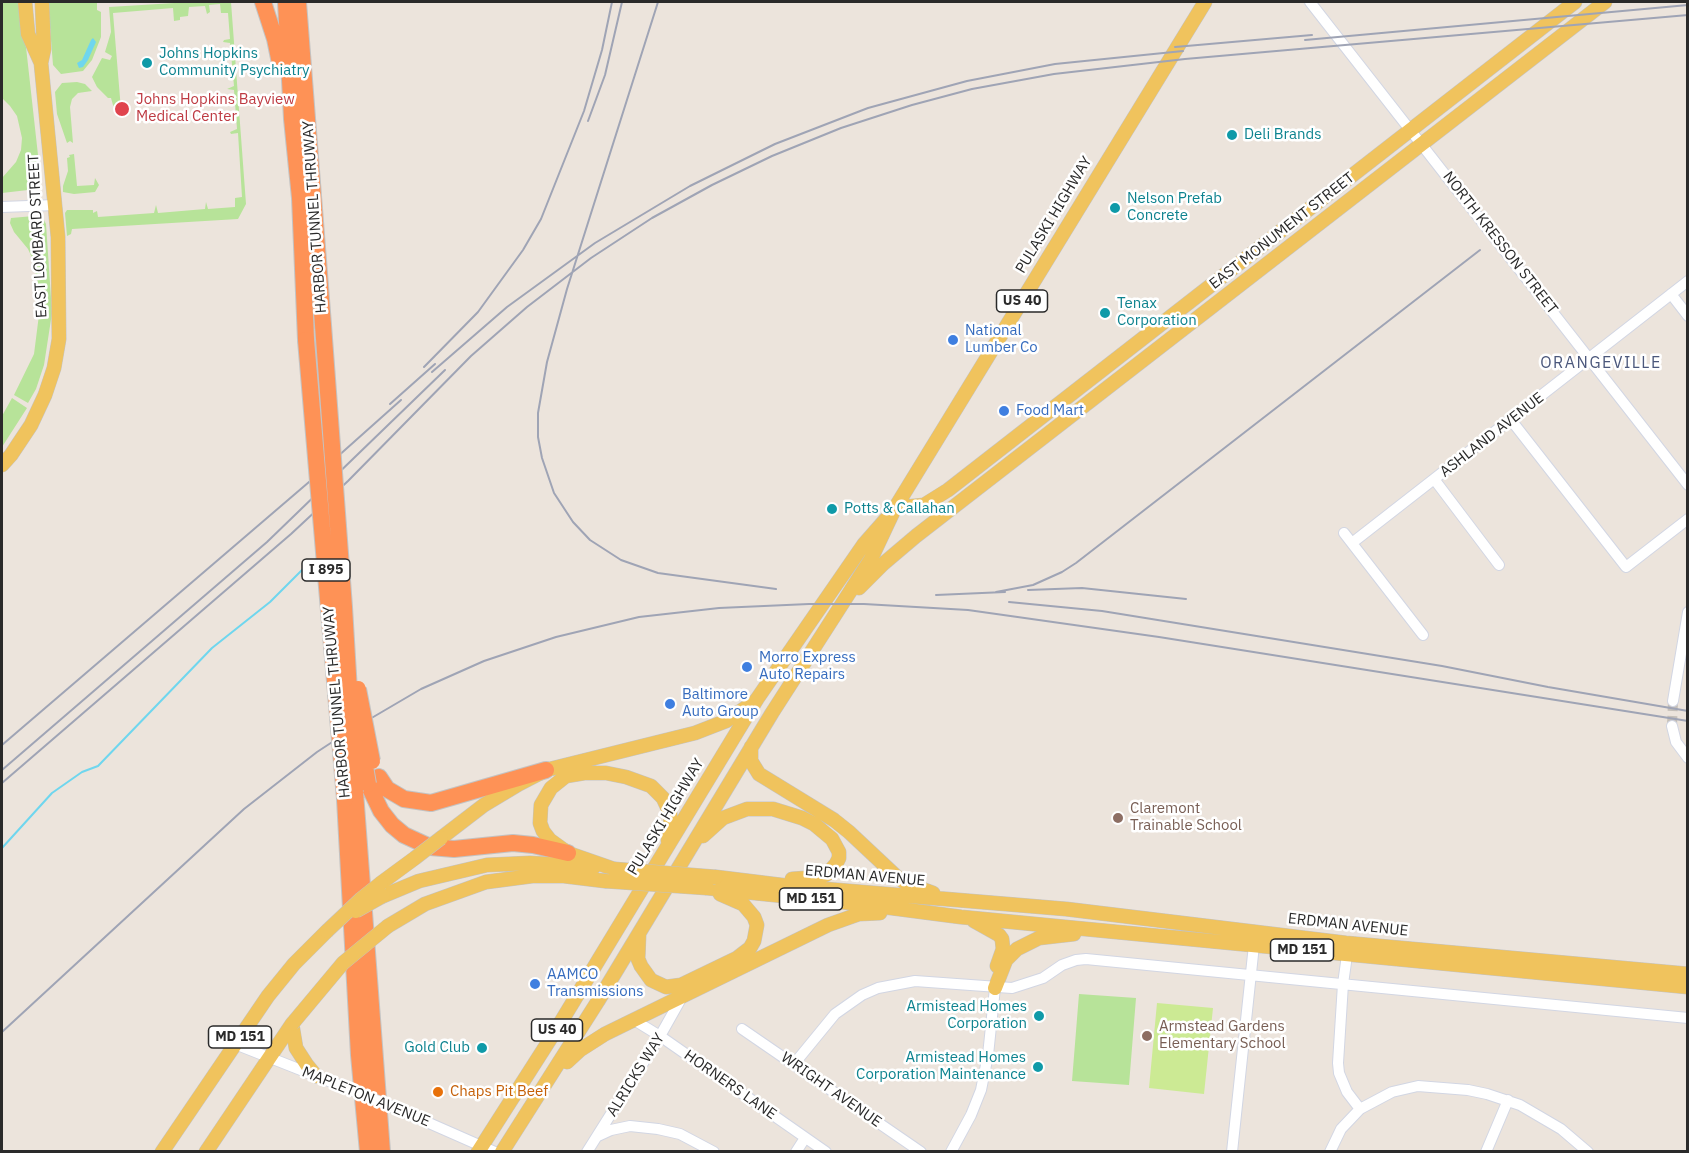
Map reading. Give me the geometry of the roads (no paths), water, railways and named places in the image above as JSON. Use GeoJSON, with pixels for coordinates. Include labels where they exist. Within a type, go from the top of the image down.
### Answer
{"type":"FeatureCollection","features":[{"type":"Feature","properties":{"kind":"highway"},"geometry":{"type":"LineString","coordinates":[[263,2],[276,39],[291,119]]}},
{"type":"Feature","properties":{"kind":"highway","name":"HARBOR TUNNEL THRUWAY"},"geometry":{"type":"LineString","coordinates":[[286,2],[291,119],[300,198],[306,340],[362,788],[359,1055],[368,1152]]}},
{"type":"Feature","properties":{"kind":"highway","name":"HARBOR TUNNEL THRUWAY"},"geometry":{"type":"LineString","coordinates":[[299,2],[344,607],[362,788],[382,1152]]}},
{"type":"Feature","properties":{"kind":"highway"},"geometry":{"type":"LineString","coordinates":[[344,607],[357,685],[362,788],[392,825],[404,835],[430,847],[454,849],[513,843],[568,853]]}},
{"type":"Feature","properties":{"kind":"highway"},"geometry":{"type":"LineString","coordinates":[[362,788],[387,789],[404,800],[431,803],[546,770]]}},
{"type":"Feature","properties":{"kind":"highway"},"geometry":{"type":"LineString","coordinates":[[357,1152],[359,1055]]}},
{"type":"Feature","properties":{"kind":"main road","name":"EAST LOMBARD STREET"},"geometry":{"type":"LineString","coordinates":[[25,2],[28,34],[41,63]]}},
{"type":"Feature","properties":{"kind":"main road","name":"EAST LOMBARD STREET"},"geometry":{"type":"LineString","coordinates":[[2,465],[31,425],[45,395],[54,368],[59,339],[60,299],[55,204],[41,63],[44,49],[42,2]]}},
{"type":"Feature","properties":{"kind":"main road","name":"PULASKI HIGHWAY"},"geometry":{"type":"LineString","coordinates":[[502,1152],[554,1073],[751,746],[874,554],[895,508],[1205,2]]}},
{"type":"Feature","properties":{"kind":"main road","name":"EAST MONUMENT STREET"},"geometry":{"type":"LineString","coordinates":[[895,508],[924,505],[948,490],[1575,2]]}},
{"type":"Feature","properties":{"kind":"main road","name":"EAST MONUMENT STREET"},"geometry":{"type":"LineString","coordinates":[[844,603],[884,564],[925,530],[1605,2]]}},
{"type":"Feature","properties":{"kind":"main road","name":"PULASKI HIGHWAY"},"geometry":{"type":"LineString","coordinates":[[480,1149],[580,990],[757,699],[864,544],[895,508]]}},
{"type":"Feature","properties":{"kind":"main road"},"geometry":{"type":"LineString","coordinates":[[382,890],[415,858],[501,794],[546,770],[695,733],[726,721],[757,699]]}},
{"type":"Feature","properties":{"kind":"main road"},"geometry":{"type":"LineString","coordinates":[[751,746],[751,761],[759,774],[834,820],[906,883],[951,900]]}},
{"type":"Feature","properties":{"kind":"main road"},"geometry":{"type":"LineString","coordinates":[[614,868],[568,853],[550,840],[543,831],[540,823],[541,804],[558,781],[566,776],[584,773],[626,777],[642,782],[658,791],[668,805],[670,813],[671,826],[666,848]]}},
{"type":"Feature","properties":{"kind":"main road"},"geometry":{"type":"LineString","coordinates":[[687,853],[711,827],[723,818],[747,809],[761,808],[788,813],[814,824],[832,839],[839,852],[837,864],[820,877],[791,879],[716,877]]}},
{"type":"Feature","properties":{"kind":"main road","name":"ERDMAN AVENUE"},"geometry":{"type":"LineString","coordinates":[[162,1152],[281,979],[327,931],[382,890],[487,865],[530,863],[716,877],[789,886],[1066,909],[1346,943],[1688,974]]}},
{"type":"Feature","properties":{"kind":"main road","name":"ERDMAN AVENUE"},"geometry":{"type":"LineString","coordinates":[[206,1152],[292,1024],[343,963],[388,926],[425,904],[486,882],[532,876],[564,876],[707,888],[1347,955],[1688,987]]}},
{"type":"Feature","properties":{"kind":"main road"},"geometry":{"type":"LineString","coordinates":[[639,933],[640,966],[651,980],[666,987],[681,985],[744,954],[754,941],[757,925],[754,917],[743,904],[707,888]]}},
{"type":"Feature","properties":{"kind":"main road"},"geometry":{"type":"LineString","coordinates":[[554,1073],[591,1042],[843,919],[859,914],[916,910]]}},
{"type":"Feature","properties":{"kind":"main road"},"geometry":{"type":"LineString","coordinates":[[961,916],[992,930],[1002,939],[1003,949],[998,963],[995,988]]}},
{"type":"Feature","properties":{"kind":"main road"},"geometry":{"type":"LineString","coordinates":[[995,988],[1006,960],[1017,949],[1032,940],[1061,934],[1133,932]]}},
{"type":"Feature","properties":{"kind":"main road"},"geometry":{"type":"LineString","coordinates":[[580,990],[598,1001]]}},
{"type":"Feature","properties":{"kind":"main road"},"geometry":{"type":"LineString","coordinates":[[292,1024],[296,1047],[316,1076]]}},
{"type":"Feature","properties":{"kind":"street","name":"NORTH KRESSON STREET"},"geometry":{"type":"LineString","coordinates":[[1310,2],[1688,485]]}},
{"type":"Feature","properties":{"kind":"street"},"geometry":{"type":"LineString","coordinates":[[2,207],[55,204]]}},
{"type":"Feature","properties":{"kind":"street","name":"ASHLAND AVENUE"},"geometry":{"type":"LineString","coordinates":[[1352,543],[1688,281]]}},
{"type":"Feature","properties":{"kind":"street"},"geometry":{"type":"LineString","coordinates":[[1671,294],[1688,316]]}},
{"type":"Feature","properties":{"kind":"street"},"geometry":{"type":"LineString","coordinates":[[1510,420],[1626,567],[1688,519]]}},
{"type":"Feature","properties":{"kind":"street"},"geometry":{"type":"LineString","coordinates":[[1434,479],[1499,565]]}},
{"type":"Feature","properties":{"kind":"street"},"geometry":{"type":"LineString","coordinates":[[1344,533],[1423,634]]}},
{"type":"Feature","properties":{"kind":"street"},"geometry":{"type":"LineString","coordinates":[[1673,701],[1688,612]]}},
{"type":"Feature","properties":{"kind":"street"},"geometry":{"type":"LineString","coordinates":[[1672,726],[1676,742],[1688,758]]}},
{"type":"Feature","properties":{"kind":"street"},"geometry":{"type":"LineString","coordinates":[[1232,1152],[1254,945]]}},
{"type":"Feature","properties":{"kind":"street"},"geometry":{"type":"LineString","coordinates":[[1347,955],[1338,1063],[1347,1092],[1360,1109]]}},
{"type":"Feature","properties":{"kind":"street"},"geometry":{"type":"LineString","coordinates":[[794,1064],[835,1014],[862,995],[878,988],[915,981],[1012,988],[1043,978],[1062,965],[1086,959],[1688,1018]]}},
{"type":"Feature","properties":{"kind":"street"},"geometry":{"type":"LineString","coordinates":[[951,1152],[971,1115],[981,1090],[988,1054],[995,988]]}},
{"type":"Feature","properties":{"kind":"street","name":"ALRICKS WAY"},"geometry":{"type":"LineString","coordinates":[[587,1152],[682,998]]}},
{"type":"Feature","properties":{"kind":"street","name":"HORNERS LANE"},"geometry":{"type":"LineString","coordinates":[[634,1020],[826,1152]]}},
{"type":"Feature","properties":{"kind":"street","name":"WRIGHT AVENUE"},"geometry":{"type":"LineString","coordinates":[[742,1029],[921,1152]]}},
{"type":"Feature","properties":{"kind":"street","name":"MAPLETON AVENUE"},"geometry":{"type":"LineString","coordinates":[[235,1044],[388,1105],[480,1149],[495,1152]]}},
{"type":"Feature","properties":{"kind":"street"},"geometry":{"type":"LineString","coordinates":[[1330,1152],[1341,1129],[1360,1109],[1392,1092],[1418,1086],[1468,1090],[1508,1100],[1555,1125],[1573,1137],[1588,1152]]}},
{"type":"Feature","properties":{"kind":"street"},"geometry":{"type":"LineString","coordinates":[[1486,1152],[1508,1100]]}},
{"type":"Feature","properties":{"kind":"street"},"geometry":{"type":"LineString","coordinates":[[612,1113],[630,1126]]}},
{"type":"Feature","properties":{"kind":"street"},"geometry":{"type":"LineString","coordinates":[[598,1136],[611,1130],[630,1126],[657,1129],[680,1134],[714,1152]]}},
{"type":"Feature","properties":{"kind":"street"},"geometry":{"type":"LineString","coordinates":[[796,1152],[805,1138]]}},
{"type":"Feature","properties":{"kind":"water"},"geometry":{"type":"Polygon","coordinates":[[[93,38],[96,42],[88,60],[83,67],[79,68],[77,63],[82,60],[93,38]]]}},
{"type":"Feature","properties":{"kind":"waterway"},"geometry":{"type":"LineString","coordinates":[[2,848],[52,793],[82,772],[98,766],[212,648],[270,602],[306,566]]}},
{"type":"Feature","properties":{"kind":"tunnel"},"geometry":{"type":"LineString","coordinates":[[1672,726],[1673,701]]}},
{"type":"Feature","properties":{"kind":"railway"},"geometry":{"type":"LineString","coordinates":[[424,367],[478,312],[523,250],[541,219],[584,111],[602,50],[612,2]]}},
{"type":"Feature","properties":{"kind":"railway"},"geometry":{"type":"LineString","coordinates":[[588,121],[605,75],[622,2]]}},
{"type":"Feature","properties":{"kind":"railway"},"geometry":{"type":"LineString","coordinates":[[658,2],[567,289],[547,362],[538,413],[538,437],[542,458],[554,493],[573,522],[590,540],[621,560],[658,573],[776,589]]}},
{"type":"Feature","properties":{"kind":"railway"},"geometry":{"type":"LineString","coordinates":[[1305,40],[1688,5]]}},
{"type":"Feature","properties":{"kind":"railway"},"geometry":{"type":"LineString","coordinates":[[2,783],[291,534],[348,481],[471,356],[527,307],[591,258],[652,218],[772,156],[841,128],[912,105],[972,89],[1054,74],[1185,59],[1688,15]]}},
{"type":"Feature","properties":{"kind":"railway"},"geometry":{"type":"LineString","coordinates":[[1175,47],[1312,35]]}},
{"type":"Feature","properties":{"kind":"railway"},"geometry":{"type":"LineString","coordinates":[[432,372],[507,307],[595,243],[690,186],[775,144],[868,108],[967,81],[1055,64],[1183,51]]}},
{"type":"Feature","properties":{"kind":"railway"},"geometry":{"type":"LineString","coordinates":[[996,592],[1033,585],[1076,563],[1480,250]]}},
{"type":"Feature","properties":{"kind":"railway"},"geometry":{"type":"LineString","coordinates":[[390,404],[435,364]]}},
{"type":"Feature","properties":{"kind":"railway"},"geometry":{"type":"LineString","coordinates":[[2,770],[267,542],[445,370]]}},
{"type":"Feature","properties":{"kind":"railway"},"geometry":{"type":"LineString","coordinates":[[2,745],[309,482],[401,400]]}},
{"type":"Feature","properties":{"kind":"railway"},"geometry":{"type":"LineString","coordinates":[[1028,590],[1082,588],[1186,599]]}},
{"type":"Feature","properties":{"kind":"railway"},"geometry":{"type":"LineString","coordinates":[[936,595],[1005,592]]}},
{"type":"Feature","properties":{"kind":"railway"},"geometry":{"type":"LineString","coordinates":[[1009,602],[1102,611],[1442,666],[1688,711]]}},
{"type":"Feature","properties":{"kind":"railway"},"geometry":{"type":"LineString","coordinates":[[2,1032],[244,809],[317,752],[346,733],[421,689],[484,661],[556,637],[639,617],[719,608],[809,604],[864,604],[968,610],[1159,637],[1688,721]]}},
{"type":"Feature","properties":{"kind":"place","name":"Johns Hopkins Community Psychiatry"},"geometry":{"type":"Point","coordinates":[147,63]}},
{"type":"Feature","properties":{"kind":"place","name":"Johns Hopkins Bayview Medical Center"},"geometry":{"type":"Point","coordinates":[122,109]}},
{"type":"Feature","properties":{"kind":"place","name":"Deli Brands"},"geometry":{"type":"Point","coordinates":[1232,135]}},
{"type":"Feature","properties":{"kind":"place","name":"Nelson Prefab Concrete"},"geometry":{"type":"Point","coordinates":[1115,208]}},
{"type":"Feature","properties":{"kind":"place","name":"Tenax Corporation"},"geometry":{"type":"Point","coordinates":[1105,313]}},
{"type":"Feature","properties":{"kind":"place","name":"National Lumber Co"},"geometry":{"type":"Point","coordinates":[953,340]}},
{"type":"Feature","properties":{"kind":"place","name":"Food Mart"},"geometry":{"type":"Point","coordinates":[1004,411]}},
{"type":"Feature","properties":{"kind":"place","name":"Potts & Callahan"},"geometry":{"type":"Point","coordinates":[832,509]}},
{"type":"Feature","properties":{"kind":"place","name":"Morro Express Auto Repairs"},"geometry":{"type":"Point","coordinates":[747,667]}},
{"type":"Feature","properties":{"kind":"place","name":"Baltimore Auto Group"},"geometry":{"type":"Point","coordinates":[670,704]}},
{"type":"Feature","properties":{"kind":"place","name":"Claremont Trainable School"},"geometry":{"type":"Point","coordinates":[1118,818]}},
{"type":"Feature","properties":{"kind":"place","name":"AAMCO Transmissions"},"geometry":{"type":"Point","coordinates":[535,984]}},
{"type":"Feature","properties":{"kind":"place","name":"Armistead Homes Corporation"},"geometry":{"type":"Point","coordinates":[1039,1016]}},
{"type":"Feature","properties":{"kind":"place","name":"Armstead Gardens Elementary School"},"geometry":{"type":"Point","coordinates":[1147,1036]}},
{"type":"Feature","properties":{"kind":"place","name":"Gold Club"},"geometry":{"type":"Point","coordinates":[482,1048]}},
{"type":"Feature","properties":{"kind":"place","name":"Armistead Homes Corporation Maintenance"},"geometry":{"type":"Point","coordinates":[1038,1067]}},
{"type":"Feature","properties":{"kind":"place","name":"Chaps Pit Beef"},"geometry":{"type":"Point","coordinates":[438,1092]}},
{"type":"Feature","properties":{"kind":"district","name":"ORANGEVILLE"},"geometry":{"type":"Point","coordinates":[1601,363]}}]}
